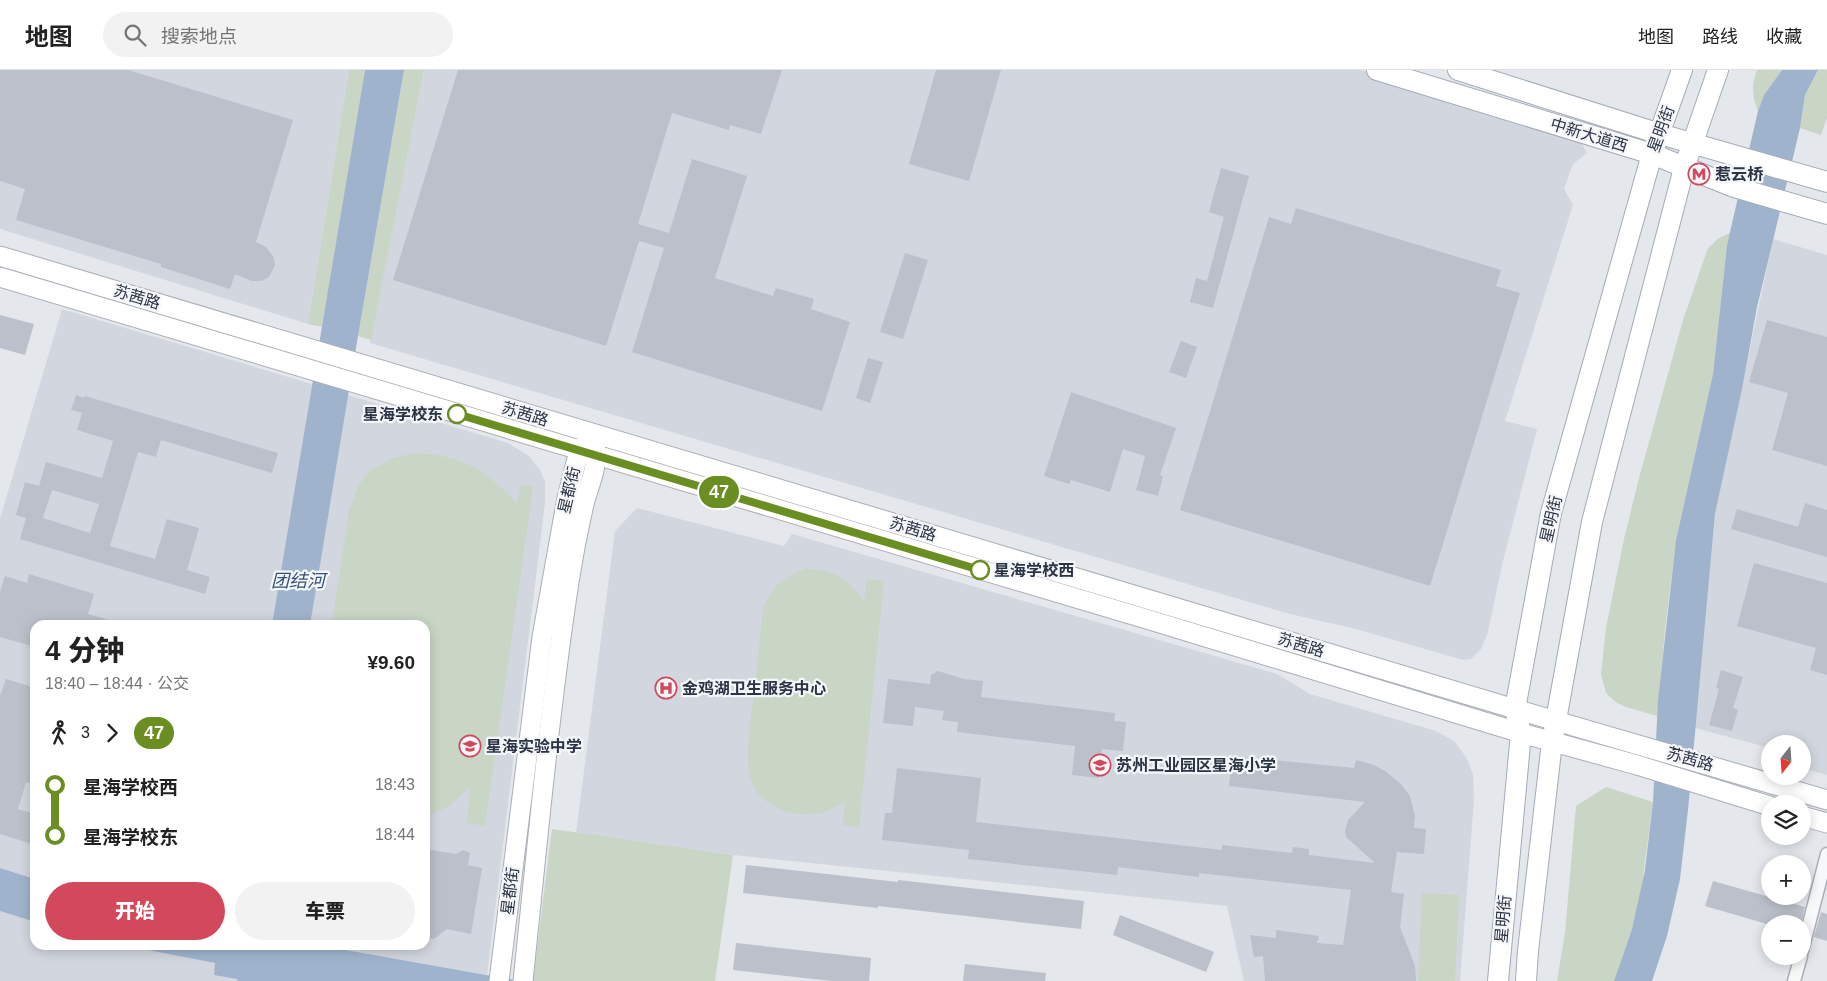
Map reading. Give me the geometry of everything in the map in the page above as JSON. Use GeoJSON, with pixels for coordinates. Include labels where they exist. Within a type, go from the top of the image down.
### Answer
{"type":"FeatureCollection","features":[{"type":"Feature","properties":{"kind":"main road","name":"中新大道西"},"geometry":{"type":"LineString","coordinates":[[1377,70],[1652,154],[1734,187],[1827,214]]}},
{"type":"Feature","properties":{"kind":"main road","name":"中新大道西"},"geometry":{"type":"LineString","coordinates":[[1458,70],[1660,134],[1827,182]]}},
{"type":"Feature","properties":{"kind":"main road","name":"星明街"},"geometry":{"type":"LineString","coordinates":[[1498,981],[1521,733],[1515,709],[1551,513],[1652,154],[1682,70]]}},
{"type":"Feature","properties":{"kind":"main road","name":"星明街"},"geometry":{"type":"LineString","coordinates":[[1526,981],[1532,912],[1555,719],[1592,522],[1684,168],[1718,70]]}},
{"type":"Feature","properties":{"kind":"main road","name":"苏茜路"},"geometry":{"type":"LineString","coordinates":[[0,256],[1515,709],[1555,719],[1827,800]]}},
{"type":"Feature","properties":{"kind":"main road","name":"苏茜路"},"geometry":{"type":"LineString","coordinates":[[0,277],[1761,803]]}},
{"type":"Feature","properties":{"kind":"main road","name":"星都街"},"geometry":{"type":"LineString","coordinates":[[500,975],[542,638],[567,498],[579,451],[593,434]]}},
{"type":"Feature","properties":{"kind":"main road","name":"星都街"},"geometry":{"type":"LineString","coordinates":[[523,976],[560,641],[584,504],[597,456],[593,434]]}},
{"type":"Feature","properties":{"kind":"main road"},"geometry":{"type":"LineString","coordinates":[[1811,819],[1827,823]]}},
{"type":"Feature","properties":{"kind":"street"},"geometry":{"type":"LineString","coordinates":[[1811,915],[1827,854]]}},
{"type":"Feature","properties":{"kind":"street"},"geometry":{"type":"LineString","coordinates":[[1794,981],[1798,965]]}},
{"type":"Feature","properties":{"kind":"shaded area"},"geometry":{"type":"Polygon","coordinates":[[[0,70],[349,70],[308,324],[0,229],[0,70]]]}},
{"type":"Feature","properties":{"kind":"shaded area"},"geometry":{"type":"Polygon","coordinates":[[[424,70],[1361,70],[1576,133],[1587,153],[1573,164],[1564,189],[1573,205],[1505,421],[1537,429],[1502,565],[1488,632],[1481,649],[1471,659],[1463,660],[1356,629],[1286,613],[370,343],[424,70]]]}},
{"type":"Feature","properties":{"kind":"shaded area"},"geometry":{"type":"Polygon","coordinates":[[[1773,239],[1827,255],[1827,775],[1811,770],[1811,735],[1761,735],[1761,746],[1695,728],[1715,514],[1773,239]]]}},
{"type":"Feature","properties":{"kind":"shaded area","name":"星海实验中学"},"geometry":{"type":"Polygon","coordinates":[[[62,309],[508,443],[529,456],[540,470],[545,482],[545,503],[487,975],[346,950],[430,950],[430,620],[30,620],[30,877],[0,868],[0,519],[62,309]]]}},
{"type":"Feature","properties":{"kind":"shaded area","name":"苏州工业园区星海小学"},"geometry":{"type":"Polygon","coordinates":[[[637,508],[784,546],[792,534],[1277,674],[1310,694],[1436,731],[1454,741],[1466,757],[1473,774],[1474,800],[1460,981],[1244,981],[1227,906],[733,855],[576,833],[615,531],[637,508]]]}},
{"type":"Feature","properties":{"kind":"shaded area"},"geometry":{"type":"Polygon","coordinates":[[[0,911],[30,920],[30,950],[148,950],[216,963],[237,979],[237,981],[0,981],[0,911]]]}},
{"type":"Feature","properties":{"kind":"green space"},"geometry":{"type":"Polygon","coordinates":[[[349,70],[365,70],[323,327],[308,324],[349,70]]]}},
{"type":"Feature","properties":{"kind":"green space"},"geometry":{"type":"Polygon","coordinates":[[[404,70],[424,70],[371,340],[358,336],[404,70]]]}},
{"type":"Feature","properties":{"kind":"green space"},"geometry":{"type":"Polygon","coordinates":[[[1757,70],[1782,70],[1764,95],[1758,111],[1753,91],[1757,70]]]}},
{"type":"Feature","properties":{"kind":"green space"},"geometry":{"type":"Polygon","coordinates":[[[1818,70],[1827,70],[1827,118],[1821,135],[1800,128],[1805,95],[1818,70]]]}},
{"type":"Feature","properties":{"kind":"green space"},"geometry":{"type":"Polygon","coordinates":[[[1730,233],[1727,245],[1713,374],[1676,540],[1657,716],[1617,703],[1606,693],[1601,674],[1606,628],[1624,539],[1639,478],[1683,320],[1708,248],[1719,238],[1730,233]]]}},
{"type":"Feature","properties":{"kind":"green space"},"geometry":{"type":"Polygon","coordinates":[[[415,453],[447,457],[460,461],[472,466],[494,481],[517,504],[521,485],[533,487],[485,826],[467,823],[470,787],[449,806],[430,815],[430,620],[333,620],[349,511],[358,486],[370,470],[393,458],[415,453]]]}},
{"type":"Feature","properties":{"kind":"green space"},"geometry":{"type":"Polygon","coordinates":[[[806,568],[825,571],[839,577],[852,586],[864,601],[867,579],[884,581],[859,827],[843,825],[845,801],[825,812],[805,814],[789,812],[763,799],[753,785],[750,776],[748,754],[750,728],[763,608],[771,593],[780,583],[806,568]]]}},
{"type":"Feature","properties":{"kind":"green space"},"geometry":{"type":"Polygon","coordinates":[[[1606,787],[1653,802],[1640,900],[1614,981],[1557,981],[1565,933],[1576,806],[1606,787]]]}},
{"type":"Feature","properties":{"kind":"green space"},"geometry":{"type":"Polygon","coordinates":[[[552,829],[733,855],[715,981],[533,981],[552,829]]]}},
{"type":"Feature","properties":{"kind":"green space"},"geometry":{"type":"Polygon","coordinates":[[[1422,893],[1459,895],[1455,981],[1418,981],[1422,893]]]}},
{"type":"Feature","properties":{"kind":"water","name":"团结河"},"geometry":{"type":"Polygon","coordinates":[[[365,70],[404,70],[311,620],[273,620],[365,70]]]}},
{"type":"Feature","properties":{"kind":"water"},"geometry":{"type":"Polygon","coordinates":[[[1782,70],[1818,70],[1805,95],[1800,128],[1757,307],[1742,389],[1715,514],[1680,879],[1667,936],[1652,981],[1614,981],[1632,929],[1645,870],[1653,802],[1658,700],[1676,540],[1713,374],[1727,245],[1758,111],[1764,95],[1782,70]]]}},
{"type":"Feature","properties":{"kind":"water"},"geometry":{"type":"Polygon","coordinates":[[[0,868],[30,877],[30,920],[0,911],[0,868]]]}},
{"type":"Feature","properties":{"kind":"water"},"geometry":{"type":"Polygon","coordinates":[[[148,950],[346,950],[520,981],[237,981],[237,979],[214,975],[215,963],[148,950]]]}},
{"type":"Feature","properties":{"kind":"building"},"geometry":{"type":"Polygon","coordinates":[[[0,70],[128,70],[293,120],[256,242],[266,247],[273,256],[275,265],[269,277],[262,281],[252,281],[235,274],[230,289],[161,267],[161,264],[16,220],[25,189],[0,181],[0,70]]]}},
{"type":"Feature","properties":{"kind":"building"},"geometry":{"type":"Polygon","coordinates":[[[458,70],[782,70],[761,134],[730,125],[729,130],[672,113],[638,224],[669,233],[692,159],[747,176],[715,278],[773,296],[776,288],[814,299],[811,309],[850,322],[822,411],[632,352],[664,248],[639,241],[606,346],[393,280],[458,70]]]}},
{"type":"Feature","properties":{"kind":"building"},"geometry":{"type":"Polygon","coordinates":[[[936,70],[1001,70],[969,181],[909,164],[936,70]]]}},
{"type":"Feature","properties":{"kind":"building"},"geometry":{"type":"Polygon","coordinates":[[[1221,168],[1249,176],[1213,308],[1190,302],[1196,278],[1207,281],[1224,217],[1209,212],[1221,168]]]}},
{"type":"Feature","properties":{"kind":"building"},"geometry":{"type":"Polygon","coordinates":[[[1296,208],[1501,270],[1496,286],[1520,293],[1430,586],[1180,510],[1269,217],[1291,224],[1296,208]]]}},
{"type":"Feature","properties":{"kind":"building"},"geometry":{"type":"Polygon","coordinates":[[[905,253],[928,260],[903,339],[880,332],[905,253]]]}},
{"type":"Feature","properties":{"kind":"building"},"geometry":{"type":"Polygon","coordinates":[[[0,315],[34,324],[25,355],[0,348],[0,315]]]}},
{"type":"Feature","properties":{"kind":"building"},"geometry":{"type":"Polygon","coordinates":[[[1767,320],[1827,337],[1827,466],[1772,450],[1788,393],[1749,382],[1767,320]]]}},
{"type":"Feature","properties":{"kind":"building"},"geometry":{"type":"Polygon","coordinates":[[[1181,341],[1197,347],[1186,378],[1169,372],[1181,341]]]}},
{"type":"Feature","properties":{"kind":"building"},"geometry":{"type":"Polygon","coordinates":[[[868,358],[883,362],[870,403],[856,398],[868,358]]]}},
{"type":"Feature","properties":{"kind":"building"},"geometry":{"type":"Polygon","coordinates":[[[1071,392],[1176,428],[1160,475],[1163,476],[1158,496],[1136,490],[1145,456],[1123,449],[1110,492],[1071,480],[1069,484],[1044,476],[1071,392]]]}},
{"type":"Feature","properties":{"kind":"building"},"geometry":{"type":"Polygon","coordinates":[[[76,395],[84,398],[85,396],[278,453],[272,473],[161,440],[156,457],[138,452],[110,546],[155,559],[167,519],[199,528],[187,570],[210,577],[205,594],[20,539],[26,518],[16,515],[25,482],[39,486],[46,462],[102,478],[113,441],[77,430],[82,413],[71,410],[76,395]],[[52,490],[43,518],[90,533],[99,504],[52,490]]]}},
{"type":"Feature","properties":{"kind":"building"},"geometry":{"type":"Polygon","coordinates":[[[1805,503],[1827,510],[1827,557],[1731,529],[1737,509],[1798,527],[1805,503]]]}},
{"type":"Feature","properties":{"kind":"building"},"geometry":{"type":"Polygon","coordinates":[[[1754,563],[1827,583],[1827,675],[1810,670],[1816,648],[1737,626],[1754,563]]]}},
{"type":"Feature","properties":{"kind":"building"},"geometry":{"type":"Polygon","coordinates":[[[29,574],[94,594],[88,614],[109,620],[30,620],[30,646],[0,637],[0,592],[5,576],[27,583],[29,574]]]}},
{"type":"Feature","properties":{"kind":"building"},"geometry":{"type":"Polygon","coordinates":[[[1721,670],[1743,677],[1733,708],[1738,710],[1732,731],[1709,725],[1719,689],[1716,688],[1721,670]]]}},
{"type":"Feature","properties":{"kind":"building"},"geometry":{"type":"Polygon","coordinates":[[[938,671],[964,679],[983,681],[981,697],[1115,713],[1114,721],[1126,722],[1123,751],[1102,749],[1099,778],[1072,775],[1075,746],[957,732],[958,722],[942,720],[944,711],[915,707],[913,726],[883,723],[888,679],[930,684],[931,675],[938,671]]]}},
{"type":"Feature","properties":{"kind":"building"},"geometry":{"type":"Polygon","coordinates":[[[6,679],[30,686],[30,783],[26,782],[18,809],[30,813],[30,843],[0,834],[0,696],[6,679]]]}},
{"type":"Feature","properties":{"kind":"building"},"geometry":{"type":"Polygon","coordinates":[[[1232,756],[1354,768],[1356,760],[1374,765],[1400,783],[1410,796],[1415,816],[1414,828],[1426,829],[1424,854],[1397,852],[1391,892],[1404,894],[1400,927],[1415,966],[1416,981],[1265,981],[1263,956],[1254,957],[1250,935],[1276,938],[1276,930],[1319,936],[1317,943],[1343,945],[1351,890],[1199,873],[1199,877],[1118,867],[1117,875],[968,859],[969,850],[882,840],[885,813],[892,813],[897,768],[981,778],[976,822],[1222,850],[1222,845],[1292,853],[1293,847],[1309,849],[1309,855],[1375,863],[1346,837],[1345,830],[1348,820],[1365,802],[1229,786],[1232,756]]]}},
{"type":"Feature","properties":{"kind":"building"},"geometry":{"type":"Polygon","coordinates":[[[430,850],[456,854],[463,850],[470,853],[468,865],[482,868],[471,934],[447,929],[434,939],[430,939],[430,850]]]}},
{"type":"Feature","properties":{"kind":"building"},"geometry":{"type":"Polygon","coordinates":[[[746,865],[1084,901],[1081,929],[743,893],[746,865]]]}},
{"type":"Feature","properties":{"kind":"building"},"geometry":{"type":"Polygon","coordinates":[[[1713,881],[1761,895],[1761,905],[1798,905],[1805,907],[1803,915],[1761,915],[1761,922],[1705,906],[1713,881]]]}},
{"type":"Feature","properties":{"kind":"building"},"geometry":{"type":"Polygon","coordinates":[[[1821,912],[1827,914],[1827,941],[1814,937],[1821,912]]]}},
{"type":"Feature","properties":{"kind":"building"},"geometry":{"type":"Polygon","coordinates":[[[1120,915],[1214,952],[1206,972],[1113,935],[1120,915]]]}},
{"type":"Feature","properties":{"kind":"building"},"geometry":{"type":"Polygon","coordinates":[[[736,943],[871,958],[869,981],[832,981],[733,970],[736,943]]]}},
{"type":"Feature","properties":{"kind":"building"},"geometry":{"type":"Polygon","coordinates":[[[965,964],[1046,973],[1045,981],[963,981],[965,964]]]}},
{"type":"Feature","properties":{"kind":"bus line","name":"47"},"geometry":{"type":"LineString","coordinates":[[457,414],[980,570]]}},
{"type":"Feature","properties":{"kind":"place","name":"惹云桥"},"geometry":{"type":"Point","coordinates":[1699,174]}},
{"type":"Feature","properties":{"kind":"place","name":"星海学校东"},"geometry":{"type":"Point","coordinates":[457,414]}},
{"type":"Feature","properties":{"kind":"place","name":"星海学校西"},"geometry":{"type":"Point","coordinates":[980,570]}},
{"type":"Feature","properties":{"kind":"place","name":"金鸡湖卫生服务中心"},"geometry":{"type":"Point","coordinates":[666,688]}},
{"type":"Feature","properties":{"kind":"place","name":"星海实验中学"},"geometry":{"type":"Point","coordinates":[470,746]}},
{"type":"Feature","properties":{"kind":"place","name":"苏州工业园区星海小学"},"geometry":{"type":"Point","coordinates":[1100,765]}}]}
